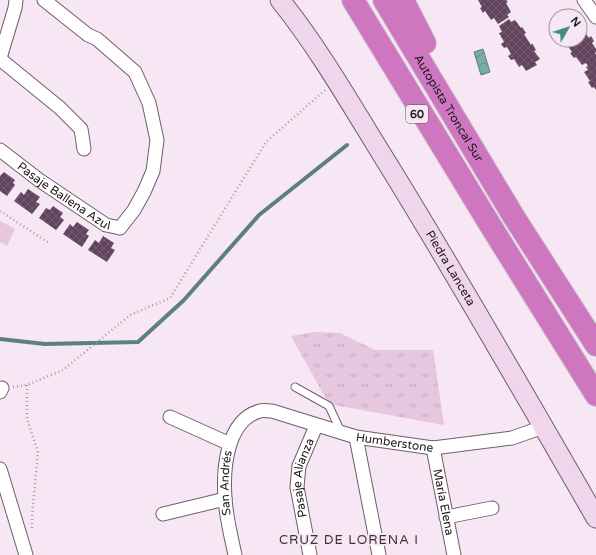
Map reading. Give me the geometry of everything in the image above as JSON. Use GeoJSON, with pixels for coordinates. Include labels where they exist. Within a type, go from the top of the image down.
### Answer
{"type":"FeatureCollection","features":[{"type":"Feature","properties":{"kind":"highway","name":"60"},"geometry":{"type":"LineString","coordinates":[[341,0],[492,228]]}},
{"type":"Feature","properties":{"kind":"highway","name":"60"},"geometry":{"type":"LineString","coordinates":[[353,0],[596,395]]}},
{"type":"Feature","properties":{"kind":"highway","name":"Autopista Troncal Sur"},"geometry":{"type":"LineString","coordinates":[[384,0],[514,217],[596,345]]}},
{"type":"Feature","properties":{"kind":"highway","name":"Autopista Troncal Sur"},"geometry":{"type":"LineString","coordinates":[[403,0],[514,217]]}},
{"type":"Feature","properties":{"kind":"street"},"geometry":{"type":"LineString","coordinates":[[16,0],[0,58],[60,108],[81,129],[84,148]]}},
{"type":"Feature","properties":{"kind":"street","name":"Pasaje Ballena Azul"},"geometry":{"type":"LineString","coordinates":[[0,150],[39,180],[106,225],[120,228],[134,210],[154,170],[156,140],[150,103],[135,72],[97,39],[88,35],[44,0]]}},
{"type":"Feature","properties":{"kind":"street","name":"Piedra Lanceta"},"geometry":{"type":"LineString","coordinates":[[280,0],[298,22],[336,81],[431,235],[596,518]]}},
{"type":"Feature","properties":{"kind":"street"},"geometry":{"type":"LineString","coordinates":[[584,0],[596,17]]}},
{"type":"Feature","properties":{"kind":"street","name":"Humberstone"},"geometry":{"type":"LineString","coordinates":[[249,416],[260,411],[272,411],[316,426],[356,437],[433,448],[512,438],[544,427]]}},
{"type":"Feature","properties":{"kind":"street","name":"San Andrés"},"geometry":{"type":"LineString","coordinates":[[235,555],[225,499],[225,472],[230,444],[240,424],[249,416]]}},
{"type":"Feature","properties":{"kind":"street"},"geometry":{"type":"LineString","coordinates":[[170,417],[230,444]]}},
{"type":"Feature","properties":{"kind":"street","name":"Pasaje Alianza"},"geometry":{"type":"LineString","coordinates":[[310,555],[297,487],[299,466],[316,426]]}},
{"type":"Feature","properties":{"kind":"street"},"geometry":{"type":"LineString","coordinates":[[356,437],[379,555]]}},
{"type":"Feature","properties":{"kind":"street","name":"María Elena"},"geometry":{"type":"LineString","coordinates":[[433,448],[454,555]]}},
{"type":"Feature","properties":{"kind":"street"},"geometry":{"type":"LineString","coordinates":[[0,469],[26,555]]}},
{"type":"Feature","properties":{"kind":"street"},"geometry":{"type":"LineString","coordinates":[[163,514],[225,499]]}},
{"type":"Feature","properties":{"kind":"street"},"geometry":{"type":"LineString","coordinates":[[446,517],[492,508]]}},
{"type":"Feature","properties":{"kind":"lane"},"geometry":{"type":"LineString","coordinates":[[295,387],[329,406],[342,432]]}},
{"type":"Feature","properties":{"kind":"path"},"geometry":{"type":"LineString","coordinates":[[1,389],[27,385],[63,370],[130,315],[170,298],[266,142],[336,81]]}},
{"type":"Feature","properties":{"kind":"path"},"geometry":{"type":"LineString","coordinates":[[0,211],[49,243]]}},
{"type":"Feature","properties":{"kind":"path"},"geometry":{"type":"LineString","coordinates":[[27,385],[27,419],[38,452],[32,531]]}},
{"type":"Feature","properties":{"kind":"green space"},"geometry":{"type":"Polygon","coordinates":[[[0,221],[15,229],[7,246],[0,242],[0,221]]]}},
{"type":"Feature","properties":{"kind":"green space"},"geometry":{"type":"Polygon","coordinates":[[[315,332],[340,333],[375,350],[433,350],[444,425],[329,404],[291,336],[315,332]]]}},
{"type":"Feature","properties":{"kind":"water"},"geometry":{"type":"Polygon","coordinates":[[[483,49],[490,72],[481,75],[474,52],[483,49]]]}},
{"type":"Feature","properties":{"kind":"building"},"geometry":{"type":"Polygon","coordinates":[[[478,0],[506,0],[511,12],[507,15],[509,17],[498,24],[494,18],[491,20],[485,11],[483,13],[480,8],[482,7],[478,0]]]}},
{"type":"Feature","properties":{"kind":"building"},"geometry":{"type":"Polygon","coordinates":[[[509,19],[511,22],[515,20],[521,28],[522,27],[526,33],[524,34],[531,45],[532,43],[536,50],[534,51],[540,59],[535,62],[537,65],[526,71],[522,65],[519,67],[514,59],[511,60],[508,56],[511,54],[507,47],[504,48],[501,44],[504,42],[499,33],[502,32],[499,26],[509,19]]]}},
{"type":"Feature","properties":{"kind":"building"},"geometry":{"type":"Polygon","coordinates":[[[591,36],[594,41],[592,43],[596,49],[596,90],[594,87],[592,88],[588,82],[590,81],[584,72],[588,70],[586,67],[588,66],[586,63],[582,65],[576,57],[574,58],[570,53],[572,52],[569,48],[588,48],[588,37],[589,38],[591,36]]]}},
{"type":"Feature","properties":{"kind":"building"},"geometry":{"type":"Polygon","coordinates":[[[4,172],[15,180],[13,183],[15,185],[7,196],[0,191],[0,176],[4,172]]]}},
{"type":"Feature","properties":{"kind":"building"},"geometry":{"type":"Polygon","coordinates":[[[28,189],[40,197],[36,202],[40,204],[32,214],[14,201],[21,192],[24,195],[28,189]]]}},
{"type":"Feature","properties":{"kind":"building"},"geometry":{"type":"Polygon","coordinates":[[[53,206],[63,213],[60,217],[64,220],[56,230],[39,218],[46,208],[50,210],[53,206]]]}},
{"type":"Feature","properties":{"kind":"building"},"geometry":{"type":"Polygon","coordinates":[[[77,222],[89,230],[86,234],[89,236],[82,247],[63,234],[70,224],[73,227],[77,222]]]}},
{"type":"Feature","properties":{"kind":"building"},"geometry":{"type":"Polygon","coordinates":[[[103,236],[114,243],[111,248],[115,250],[107,262],[88,250],[95,240],[99,243],[103,236]]]}},
{"type":"Feature","properties":{"kind":"waterway"},"geometry":{"type":"LineString","coordinates":[[0,339],[45,344],[138,342],[184,300],[259,215],[347,145]]}},
{"type":"Feature","properties":{"kind":"district","name":"CRUZ DE LORENA I"},"geometry":{"type":"Point","coordinates":[349,540]}}]}
